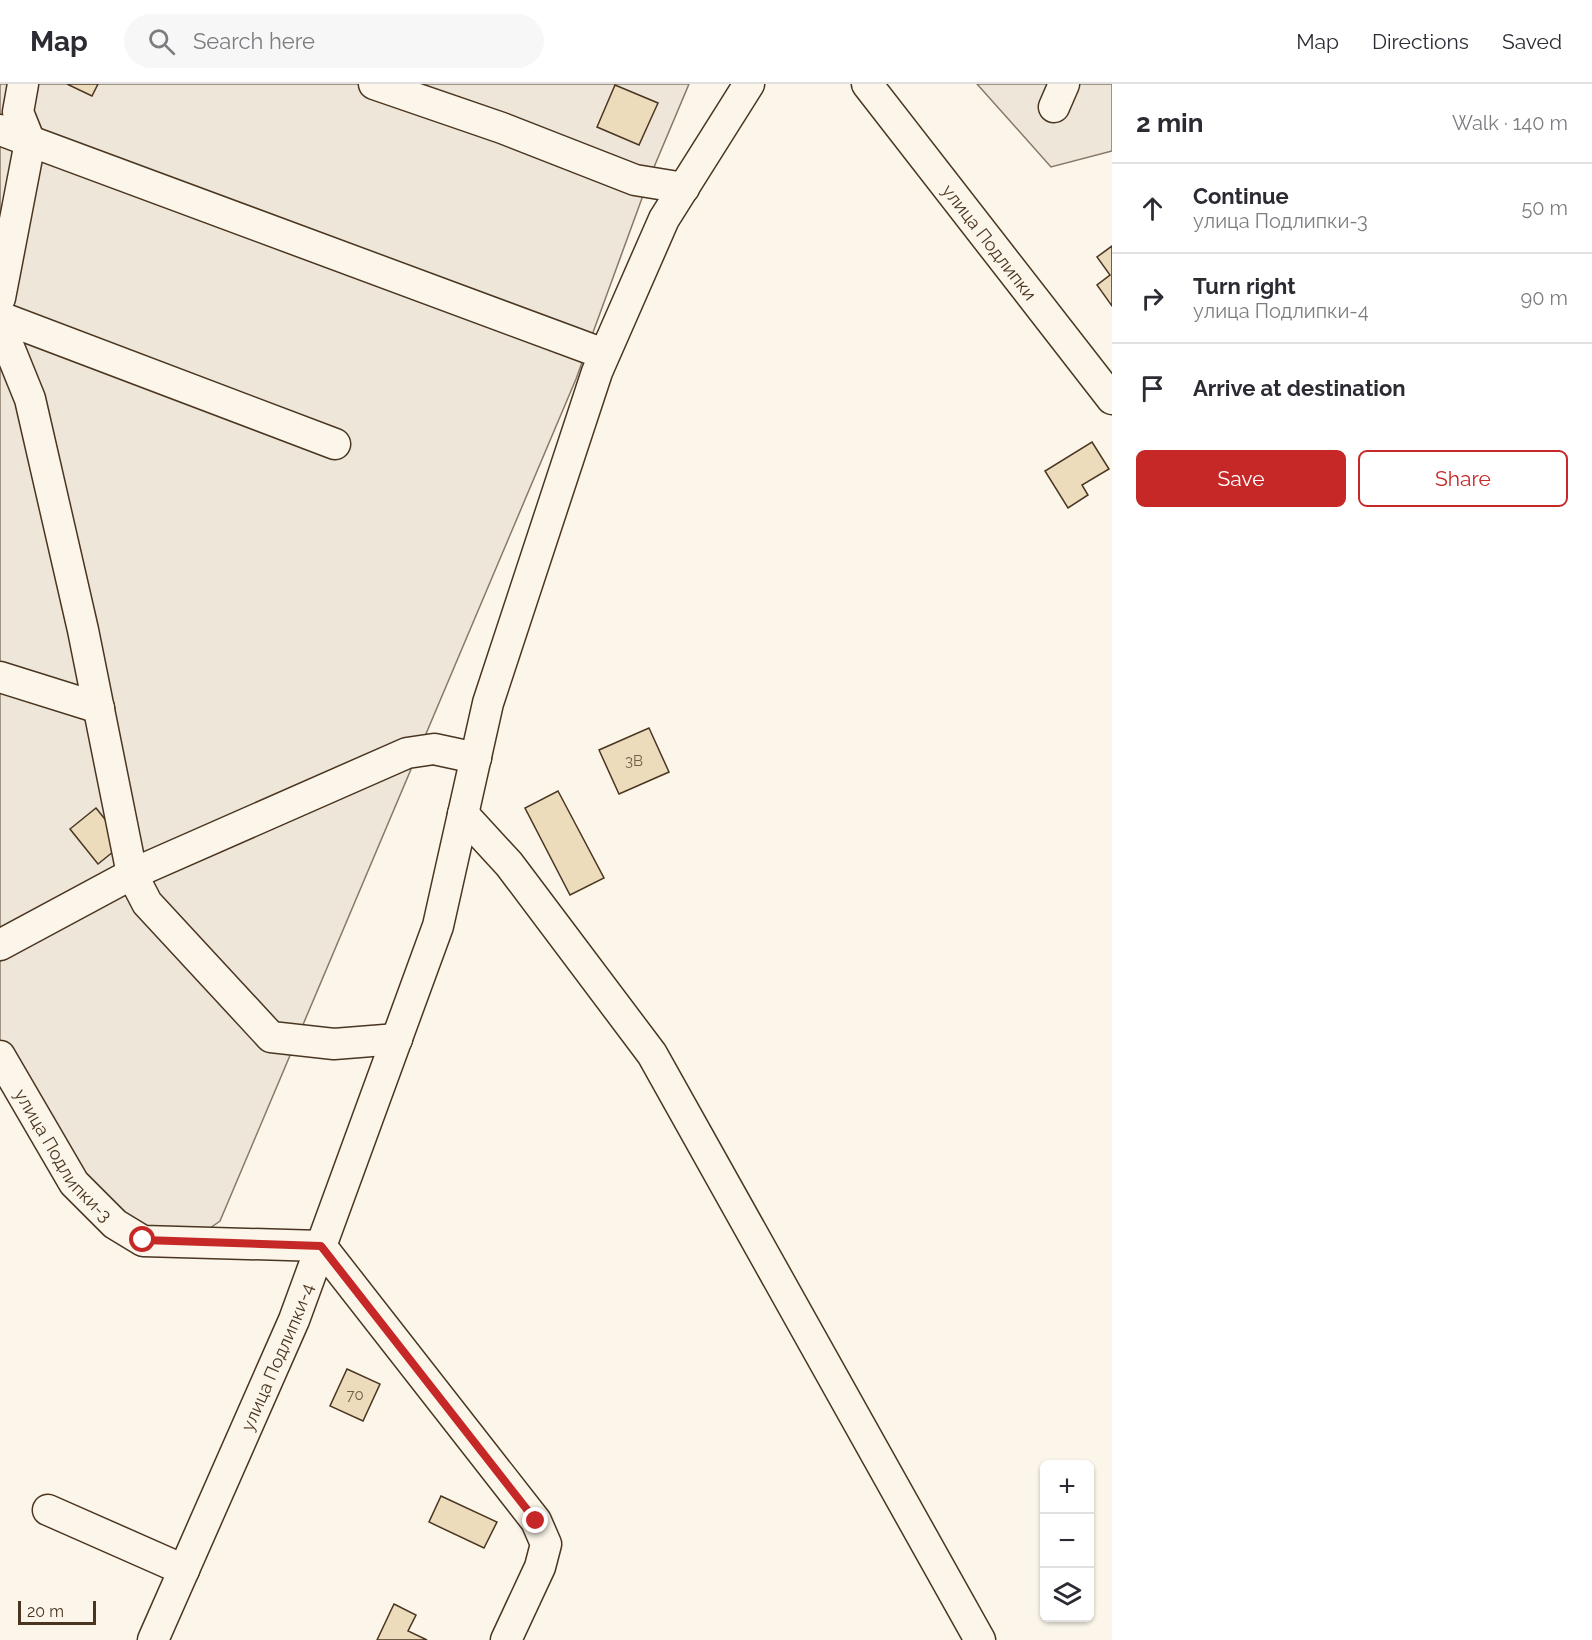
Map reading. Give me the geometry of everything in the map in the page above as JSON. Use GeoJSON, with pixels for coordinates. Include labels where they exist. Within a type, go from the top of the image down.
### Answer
{"type":"FeatureCollection","features":[{"type":"Feature","properties":{"kind":"street"},"geometry":{"type":"LineString","coordinates":[[0,298],[30,142],[18,112],[23,84]]}},
{"type":"Feature","properties":{"kind":"street"},"geometry":{"type":"LineString","coordinates":[[374,84],[502,128],[634,180],[684,188]]}},
{"type":"Feature","properties":{"kind":"street","name":"улица Подлипки-4"},"geometry":{"type":"LineString","coordinates":[[153,1640],[294,1320],[438,926],[488,703],[604,354],[664,219],[749,84]]}},
{"type":"Feature","properties":{"kind":"street","name":"улица Подлипки"},"geometry":{"type":"LineString","coordinates":[[867,84],[1112,399]]}},
{"type":"Feature","properties":{"kind":"street"},"geometry":{"type":"LineString","coordinates":[[0,130],[604,354]]}},
{"type":"Feature","properties":{"kind":"street"},"geometry":{"type":"LineString","coordinates":[[0,317],[335,444]]}},
{"type":"Feature","properties":{"kind":"street"},"geometry":{"type":"LineString","coordinates":[[0,325],[30,399],[99,708],[132,874],[147,903],[271,1037],[334,1044],[397,1038]]}},
{"type":"Feature","properties":{"kind":"street"},"geometry":{"type":"LineString","coordinates":[[0,677],[99,708]]}},
{"type":"Feature","properties":{"kind":"street"},"geometry":{"type":"LineString","coordinates":[[0,945],[132,874],[407,753],[434,749],[476,758]]}},
{"type":"Feature","properties":{"kind":"street"},"geometry":{"type":"LineString","coordinates":[[463,814],[509,864],[652,1054],[980,1640]]}},
{"type":"Feature","properties":{"kind":"street","name":"улица Подлипки-3"},"geometry":{"type":"LineString","coordinates":[[0,1056],[74,1184],[115,1224],[143,1240],[321,1246]]}},
{"type":"Feature","properties":{"kind":"street"},"geometry":{"type":"LineString","coordinates":[[321,1246],[536,1521],[546,1544],[540,1567],[506,1640]]}},
{"type":"Feature","properties":{"kind":"street"},"geometry":{"type":"LineString","coordinates":[[48,1510],[184,1570]]}},
{"type":"Feature","properties":{"kind":"shaded area"},"geometry":{"type":"Polygon","coordinates":[[[0,84],[689,84],[649,179],[576,379],[220,1221],[189,1243],[115,1224],[0,1056],[0,84]]]}},
{"type":"Feature","properties":{"kind":"shaded area"},"geometry":{"type":"Polygon","coordinates":[[[977,84],[1112,84],[1112,151],[1051,167],[977,84]]]}},
{"type":"Feature","properties":{"kind":"building"},"geometry":{"type":"Polygon","coordinates":[[[67,84],[98,84],[92,96],[67,84]]]}},
{"type":"Feature","properties":{"kind":"building"},"geometry":{"type":"Polygon","coordinates":[[[615,85],[658,103],[639,145],[597,127],[615,85]]]}},
{"type":"Feature","properties":{"kind":"building"},"geometry":{"type":"Polygon","coordinates":[[[1112,246],[1112,306],[1097,285],[1110,275],[1097,257],[1112,246]]]}},
{"type":"Feature","properties":{"kind":"building"},"geometry":{"type":"Polygon","coordinates":[[[1092,442],[1109,469],[1082,485],[1088,495],[1068,508],[1045,471],[1092,442]]]}},
{"type":"Feature","properties":{"kind":"building"},"geometry":{"type":"Polygon","coordinates":[[[649,728],[669,772],[619,794],[599,750],[649,728]]]}},
{"type":"Feature","properties":{"kind":"building"},"geometry":{"type":"Polygon","coordinates":[[[558,791],[604,878],[570,895],[525,808],[558,791]]]}},
{"type":"Feature","properties":{"kind":"building"},"geometry":{"type":"Polygon","coordinates":[[[96,808],[124,843],[98,864],[70,829],[96,808]]]}},
{"type":"Feature","properties":{"kind":"building"},"geometry":{"type":"Polygon","coordinates":[[[347,1369],[380,1384],[363,1421],[330,1406],[347,1369]]]}},
{"type":"Feature","properties":{"kind":"building"},"geometry":{"type":"Polygon","coordinates":[[[441,1496],[497,1522],[484,1548],[429,1522],[441,1496]]]}},
{"type":"Feature","properties":{"kind":"building"},"geometry":{"type":"Polygon","coordinates":[[[394,1604],[416,1615],[408,1631],[427,1640],[377,1640],[394,1604]]]}},
{"type":"Feature","properties":{"kind":"route"},"geometry":{"type":"LineString","coordinates":[[143,1240],[321,1246],[536,1521]]}}]}
